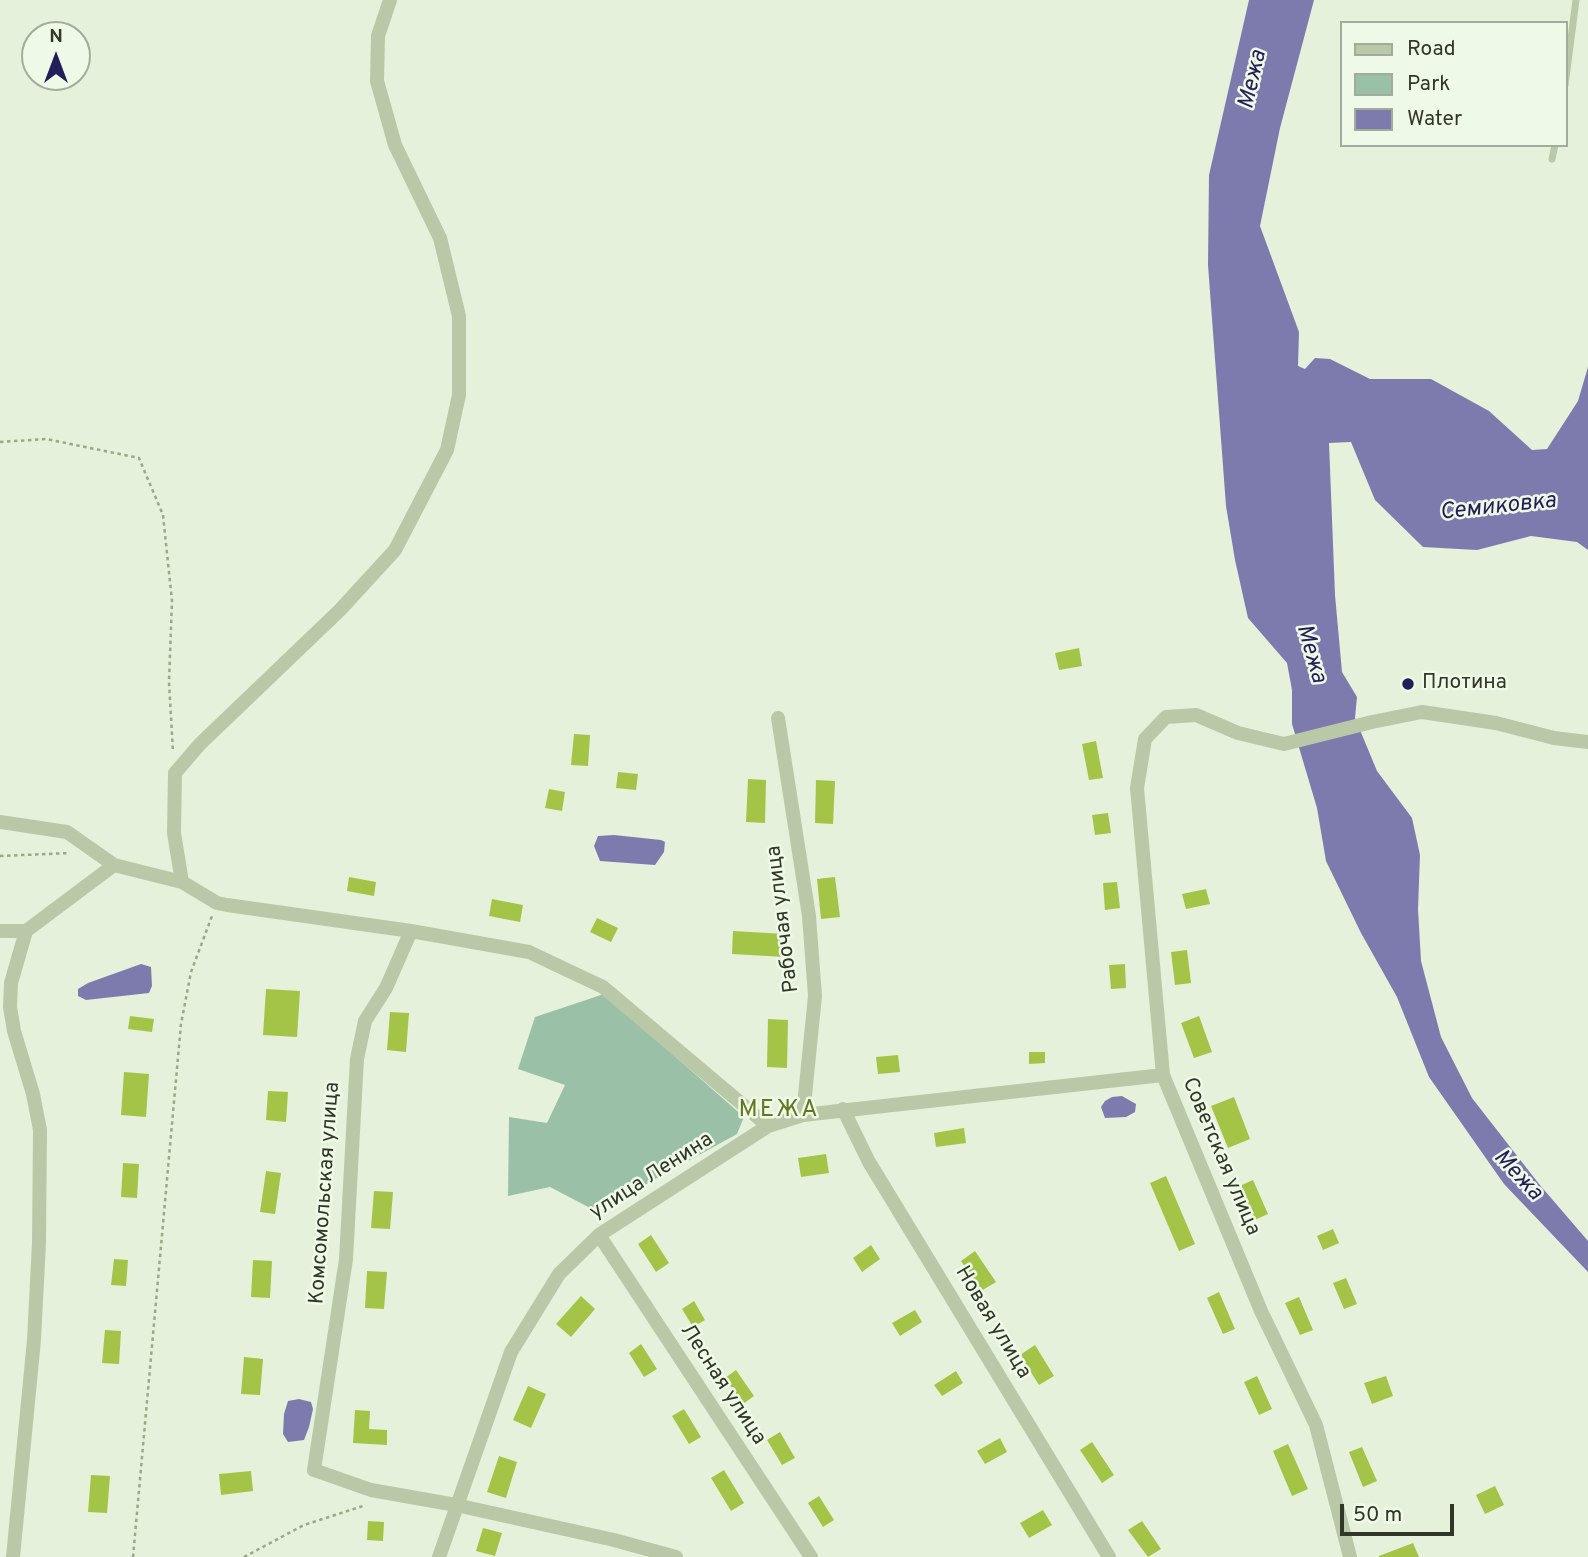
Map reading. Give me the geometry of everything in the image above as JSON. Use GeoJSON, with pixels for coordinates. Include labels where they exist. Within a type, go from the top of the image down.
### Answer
{"type":"FeatureCollection","features":[{"type":"Feature","properties":{"kind":"street"},"geometry":{"type":"LineString","coordinates":[[182,882],[174,833],[175,773],[200,744],[340,610],[395,550],[447,450],[459,395],[459,316],[440,238],[395,145],[377,80],[379,36],[390,0]]}},
{"type":"Feature","properties":{"kind":"street","name":"Советская улица"},"geometry":{"type":"LineString","coordinates":[[1350,1557],[1316,1425],[1261,1311],[1163,1074],[1137,788],[1145,739],[1166,717],[1196,715],[1238,733],[1284,744],[1422,712],[1496,723],[1554,738],[1588,742]]}},
{"type":"Feature","properties":{"kind":"street","name":"Рабочая улица"},"geometry":{"type":"LineString","coordinates":[[778,718],[808,916],[815,996],[803,1115]]}},
{"type":"Feature","properties":{"kind":"street"},"geometry":{"type":"LineString","coordinates":[[0,822],[67,832],[114,865],[182,882],[217,903],[411,931],[529,952],[603,987],[768,1126]]}},
{"type":"Feature","properties":{"kind":"street"},"geometry":{"type":"LineString","coordinates":[[0,931],[26,931],[114,865]]}},
{"type":"Feature","properties":{"kind":"street"},"geometry":{"type":"LineString","coordinates":[[13,1557],[34,1340],[39,1243],[40,1130],[10,1007],[11,983],[26,931]]}},
{"type":"Feature","properties":{"kind":"street","name":"Комсомольская улица"},"geometry":{"type":"LineString","coordinates":[[411,931],[386,988],[365,1021],[357,1059],[346,1259],[314,1469],[371,1490],[456,1505]]}},
{"type":"Feature","properties":{"kind":"street","name":"улица Ленина"},"geometry":{"type":"LineString","coordinates":[[439,1557],[511,1352],[559,1275],[599,1235],[768,1126],[803,1115],[1163,1074]]}},
{"type":"Feature","properties":{"kind":"street","name":"Новая улица"},"geometry":{"type":"LineString","coordinates":[[843,1109],[869,1161],[1109,1557]]}},
{"type":"Feature","properties":{"kind":"street","name":"Лесная улица"},"geometry":{"type":"LineString","coordinates":[[599,1235],[811,1557]]}},
{"type":"Feature","properties":{"kind":"street"},"geometry":{"type":"LineString","coordinates":[[456,1505],[614,1540],[676,1557]]}},
{"type":"Feature","properties":{"kind":"lane"},"geometry":{"type":"LineString","coordinates":[[1567,70],[1576,0]]}},
{"type":"Feature","properties":{"kind":"lane"},"geometry":{"type":"LineString","coordinates":[[1552,159],[1555,147]]}},
{"type":"Feature","properties":{"kind":"path"},"geometry":{"type":"LineString","coordinates":[[0,442],[46,439],[139,458],[163,515],[172,601],[169,682],[175,773]]}},
{"type":"Feature","properties":{"kind":"path"},"geometry":{"type":"LineString","coordinates":[[0,856],[95,852]]}},
{"type":"Feature","properties":{"kind":"path"},"geometry":{"type":"LineString","coordinates":[[133,1557],[181,1024],[191,972],[217,903]]}},
{"type":"Feature","properties":{"kind":"path"},"geometry":{"type":"LineString","coordinates":[[244,1557],[304,1525],[366,1505]]}},
{"type":"Feature","properties":{"kind":"green space"},"geometry":{"type":"Polygon","coordinates":[[[604,994],[744,1117],[737,1134],[594,1210],[550,1187],[508,1196],[509,1117],[547,1123],[565,1085],[518,1069],[535,1017],[604,994]]]}},
{"type":"Feature","properties":{"kind":"water"},"geometry":{"type":"Polygon","coordinates":[[[1249,0],[1314,0],[1280,128],[1260,226],[1299,332],[1298,366],[1305,369],[1315,358],[1330,359],[1370,379],[1431,379],[1489,411],[1532,450],[1547,449],[1578,401],[1588,367],[1588,550],[1577,542],[1531,536],[1477,550],[1423,547],[1375,500],[1351,442],[1329,443],[1335,595],[1342,672],[1357,697],[1355,718],[1377,771],[1412,818],[1420,855],[1418,909],[1421,961],[1441,1037],[1472,1098],[1539,1184],[1588,1241],[1588,1272],[1504,1184],[1429,1077],[1397,997],[1361,933],[1326,861],[1317,808],[1292,724],[1292,690],[1287,663],[1248,618],[1226,506],[1208,265],[1209,175],[1249,0]]]}},
{"type":"Feature","properties":{"kind":"water"},"geometry":{"type":"Polygon","coordinates":[[[598,836],[661,840],[665,842],[664,852],[655,865],[600,861],[594,846],[598,836]]]}},
{"type":"Feature","properties":{"kind":"water"},"geometry":{"type":"Polygon","coordinates":[[[141,964],[151,967],[152,986],[149,993],[86,1000],[78,996],[78,989],[88,983],[141,964]]]}},
{"type":"Feature","properties":{"kind":"water"},"geometry":{"type":"Polygon","coordinates":[[[1122,1096],[1136,1104],[1135,1112],[1126,1117],[1105,1118],[1101,1107],[1105,1101],[1122,1096]]]}},
{"type":"Feature","properties":{"kind":"water"},"geometry":{"type":"Polygon","coordinates":[[[299,1399],[311,1402],[313,1409],[309,1427],[304,1440],[288,1442],[283,1434],[284,1414],[288,1401],[299,1399]]]}},
{"type":"Feature","properties":{"kind":"building"},"geometry":{"type":"Polygon","coordinates":[[[1079,648],[1082,666],[1059,670],[1055,653],[1079,648]]]}},
{"type":"Feature","properties":{"kind":"building"},"geometry":{"type":"Polygon","coordinates":[[[574,734],[590,735],[588,766],[571,765],[574,734]]]}},
{"type":"Feature","properties":{"kind":"building"},"geometry":{"type":"Polygon","coordinates":[[[1096,741],[1103,778],[1089,780],[1082,744],[1096,741]]]}},
{"type":"Feature","properties":{"kind":"building"},"geometry":{"type":"Polygon","coordinates":[[[618,772],[638,774],[636,790],[616,788],[618,772]]]}},
{"type":"Feature","properties":{"kind":"building"},"geometry":{"type":"Polygon","coordinates":[[[748,779],[766,780],[765,823],[746,822],[748,779]]]}},
{"type":"Feature","properties":{"kind":"building"},"geometry":{"type":"Polygon","coordinates":[[[816,780],[835,781],[833,824],[815,823],[816,780]]]}},
{"type":"Feature","properties":{"kind":"building"},"geometry":{"type":"Polygon","coordinates":[[[549,789],[565,792],[562,811],[545,808],[549,789]]]}},
{"type":"Feature","properties":{"kind":"building"},"geometry":{"type":"Polygon","coordinates":[[[1108,813],[1111,833],[1095,835],[1092,815],[1108,813]]]}},
{"type":"Feature","properties":{"kind":"building"},"geometry":{"type":"Polygon","coordinates":[[[349,877],[376,882],[374,896],[347,891],[349,877]]]}},
{"type":"Feature","properties":{"kind":"building"},"geometry":{"type":"Polygon","coordinates":[[[835,877],[840,917],[821,919],[817,879],[835,877]]]}},
{"type":"Feature","properties":{"kind":"building"},"geometry":{"type":"Polygon","coordinates":[[[1117,882],[1120,908],[1105,910],[1103,883],[1117,882]]]}},
{"type":"Feature","properties":{"kind":"building"},"geometry":{"type":"Polygon","coordinates":[[[1206,889],[1210,904],[1186,909],[1182,894],[1206,889]]]}},
{"type":"Feature","properties":{"kind":"building"},"geometry":{"type":"Polygon","coordinates":[[[492,899],[523,905],[520,922],[489,916],[492,899]]]}},
{"type":"Feature","properties":{"kind":"building"},"geometry":{"type":"Polygon","coordinates":[[[597,918],[618,928],[611,942],[590,932],[597,918]]]}},
{"type":"Feature","properties":{"kind":"building"},"geometry":{"type":"Polygon","coordinates":[[[733,931],[786,934],[785,957],[732,954],[733,931]]]}},
{"type":"Feature","properties":{"kind":"building"},"geometry":{"type":"Polygon","coordinates":[[[1187,950],[1191,983],[1175,985],[1171,952],[1187,950]]]}},
{"type":"Feature","properties":{"kind":"building"},"geometry":{"type":"Polygon","coordinates":[[[1125,964],[1126,988],[1111,989],[1109,965],[1125,964]]]}},
{"type":"Feature","properties":{"kind":"building"},"geometry":{"type":"Polygon","coordinates":[[[266,989],[300,991],[297,1037],[263,1035],[266,989]]]}},
{"type":"Feature","properties":{"kind":"building"},"geometry":{"type":"Polygon","coordinates":[[[390,1012],[409,1013],[406,1052],[387,1050],[390,1012]]]}},
{"type":"Feature","properties":{"kind":"building"},"geometry":{"type":"Polygon","coordinates":[[[130,1016],[154,1019],[152,1032],[128,1029],[130,1016]]]}},
{"type":"Feature","properties":{"kind":"building"},"geometry":{"type":"Polygon","coordinates":[[[1199,1016],[1212,1052],[1194,1058],[1181,1023],[1199,1016]]]}},
{"type":"Feature","properties":{"kind":"building"},"geometry":{"type":"Polygon","coordinates":[[[768,1019],[788,1020],[787,1068],[767,1067],[768,1019]]]}},
{"type":"Feature","properties":{"kind":"building"},"geometry":{"type":"Polygon","coordinates":[[[1029,1052],[1045,1052],[1045,1063],[1029,1064],[1029,1052]]]}},
{"type":"Feature","properties":{"kind":"building"},"geometry":{"type":"Polygon","coordinates":[[[898,1055],[900,1072],[878,1074],[876,1057],[898,1055]]]}},
{"type":"Feature","properties":{"kind":"building"},"geometry":{"type":"Polygon","coordinates":[[[124,1072],[149,1074],[146,1117],[121,1115],[124,1072]]]}},
{"type":"Feature","properties":{"kind":"building"},"geometry":{"type":"Polygon","coordinates":[[[268,1091],[288,1092],[286,1122],[266,1120],[268,1091]]]}},
{"type":"Feature","properties":{"kind":"building"},"geometry":{"type":"Polygon","coordinates":[[[1234,1097],[1250,1139],[1228,1148],[1211,1106],[1234,1097]]]}},
{"type":"Feature","properties":{"kind":"building"},"geometry":{"type":"Polygon","coordinates":[[[964,1128],[966,1143],[936,1147],[934,1133],[964,1128]]]}},
{"type":"Feature","properties":{"kind":"building"},"geometry":{"type":"Polygon","coordinates":[[[826,1154],[829,1173],[801,1177],[798,1158],[826,1154]]]}},
{"type":"Feature","properties":{"kind":"building"},"geometry":{"type":"Polygon","coordinates":[[[123,1163],[139,1164],[137,1198],[121,1197],[123,1163]]]}},
{"type":"Feature","properties":{"kind":"building"},"geometry":{"type":"Polygon","coordinates":[[[266,1171],[281,1173],[275,1214],[260,1212],[266,1171]]]}},
{"type":"Feature","properties":{"kind":"building"},"geometry":{"type":"Polygon","coordinates":[[[1166,1176],[1195,1244],[1179,1251],[1150,1183],[1166,1176]]]}},
{"type":"Feature","properties":{"kind":"building"},"geometry":{"type":"Polygon","coordinates":[[[1253,1180],[1268,1214],[1250,1222],[1235,1188],[1253,1180]]]}},
{"type":"Feature","properties":{"kind":"building"},"geometry":{"type":"Polygon","coordinates":[[[374,1191],[393,1192],[390,1229],[371,1228],[374,1191]]]}},
{"type":"Feature","properties":{"kind":"building"},"geometry":{"type":"Polygon","coordinates":[[[1333,1229],[1339,1243],[1323,1250],[1317,1236],[1333,1229]]]}},
{"type":"Feature","properties":{"kind":"building"},"geometry":{"type":"Polygon","coordinates":[[[651,1235],[669,1263],[656,1272],[638,1244],[651,1235]]]}},
{"type":"Feature","properties":{"kind":"building"},"geometry":{"type":"Polygon","coordinates":[[[871,1245],[880,1259],[862,1272],[853,1258],[871,1245]]]}},
{"type":"Feature","properties":{"kind":"building"},"geometry":{"type":"Polygon","coordinates":[[[975,1251],[996,1282],[981,1291],[961,1261],[975,1251]]]}},
{"type":"Feature","properties":{"kind":"building"},"geometry":{"type":"Polygon","coordinates":[[[114,1259],[128,1260],[126,1286],[111,1285],[114,1259]]]}},
{"type":"Feature","properties":{"kind":"building"},"geometry":{"type":"Polygon","coordinates":[[[253,1260],[272,1261],[270,1298],[251,1297],[253,1260]]]}},
{"type":"Feature","properties":{"kind":"building"},"geometry":{"type":"Polygon","coordinates":[[[367,1271],[387,1272],[384,1309],[365,1308],[367,1271]]]}},
{"type":"Feature","properties":{"kind":"building"},"geometry":{"type":"Polygon","coordinates":[[[1346,1278],[1357,1304],[1344,1309],[1333,1283],[1346,1278]]]}},
{"type":"Feature","properties":{"kind":"building"},"geometry":{"type":"Polygon","coordinates":[[[1219,1292],[1235,1329],[1223,1334],[1207,1298],[1219,1292]]]}},
{"type":"Feature","properties":{"kind":"building"},"geometry":{"type":"Polygon","coordinates":[[[581,1296],[595,1309],[571,1337],[556,1324],[581,1296]]]}},
{"type":"Feature","properties":{"kind":"building"},"geometry":{"type":"Polygon","coordinates":[[[1299,1297],[1313,1330],[1300,1335],[1285,1303],[1299,1297]]]}},
{"type":"Feature","properties":{"kind":"building"},"geometry":{"type":"Polygon","coordinates":[[[694,1301],[705,1320],[693,1327],[682,1309],[694,1301]]]}},
{"type":"Feature","properties":{"kind":"building"},"geometry":{"type":"Polygon","coordinates":[[[915,1310],[922,1322],[900,1336],[892,1323],[915,1310]]]}},
{"type":"Feature","properties":{"kind":"building"},"geometry":{"type":"Polygon","coordinates":[[[105,1330],[121,1331],[119,1364],[102,1363],[105,1330]]]}},
{"type":"Feature","properties":{"kind":"building"},"geometry":{"type":"Polygon","coordinates":[[[641,1344],[657,1369],[644,1377],[629,1353],[641,1344]]]}},
{"type":"Feature","properties":{"kind":"building"},"geometry":{"type":"Polygon","coordinates":[[[1035,1345],[1054,1376],[1039,1385],[1020,1355],[1035,1345]]]}},
{"type":"Feature","properties":{"kind":"building"},"geometry":{"type":"Polygon","coordinates":[[[244,1357],[263,1359],[260,1395],[241,1394],[244,1357]]]}},
{"type":"Feature","properties":{"kind":"building"},"geometry":{"type":"Polygon","coordinates":[[[736,1370],[754,1396],[743,1404],[725,1378],[736,1370]]]}},
{"type":"Feature","properties":{"kind":"building"},"geometry":{"type":"Polygon","coordinates":[[[956,1371],[963,1383],[942,1396],[934,1385],[956,1371]]]}},
{"type":"Feature","properties":{"kind":"building"},"geometry":{"type":"Polygon","coordinates":[[[1257,1376],[1272,1409],[1259,1415],[1244,1382],[1257,1376]]]}},
{"type":"Feature","properties":{"kind":"building"},"geometry":{"type":"Polygon","coordinates":[[[1386,1376],[1393,1396],[1372,1404],[1364,1383],[1386,1376]]]}},
{"type":"Feature","properties":{"kind":"building"},"geometry":{"type":"Polygon","coordinates":[[[528,1386],[546,1394],[531,1428],[513,1420],[528,1386]]]}},
{"type":"Feature","properties":{"kind":"building"},"geometry":{"type":"Polygon","coordinates":[[[684,1409],[701,1437],[689,1444],[672,1416],[684,1409]]]}},
{"type":"Feature","properties":{"kind":"building"},"geometry":{"type":"Polygon","coordinates":[[[355,1410],[370,1411],[369,1429],[387,1430],[387,1445],[353,1443],[355,1410]]]}},
{"type":"Feature","properties":{"kind":"building"},"geometry":{"type":"Polygon","coordinates":[[[780,1432],[795,1458],[782,1465],[767,1440],[780,1432]]]}},
{"type":"Feature","properties":{"kind":"building"},"geometry":{"type":"Polygon","coordinates":[[[1000,1438],[1007,1452],[985,1464],[977,1451],[1000,1438]]]}},
{"type":"Feature","properties":{"kind":"building"},"geometry":{"type":"Polygon","coordinates":[[[1092,1442],[1114,1475],[1102,1483],[1080,1450],[1092,1442]]]}},
{"type":"Feature","properties":{"kind":"building"},"geometry":{"type":"Polygon","coordinates":[[[1288,1444],[1308,1489],[1292,1496],[1273,1451],[1288,1444]]]}},
{"type":"Feature","properties":{"kind":"building"},"geometry":{"type":"Polygon","coordinates":[[[1362,1447],[1377,1481],[1363,1487],[1349,1452],[1362,1447]]]}},
{"type":"Feature","properties":{"kind":"building"},"geometry":{"type":"Polygon","coordinates":[[[499,1456],[517,1462],[506,1498],[487,1492],[499,1456]]]}},
{"type":"Feature","properties":{"kind":"building"},"geometry":{"type":"Polygon","coordinates":[[[724,1470],[744,1503],[731,1511],[711,1478],[724,1470]]]}},
{"type":"Feature","properties":{"kind":"building"},"geometry":{"type":"Polygon","coordinates":[[[251,1471],[253,1491],[221,1495],[219,1474],[251,1471]]]}},
{"type":"Feature","properties":{"kind":"building"},"geometry":{"type":"Polygon","coordinates":[[[91,1475],[110,1476],[107,1513],[88,1512],[91,1475]]]}},
{"type":"Feature","properties":{"kind":"building"},"geometry":{"type":"Polygon","coordinates":[[[1495,1486],[1504,1505],[1485,1514],[1476,1495],[1495,1486]]]}},
{"type":"Feature","properties":{"kind":"building"},"geometry":{"type":"Polygon","coordinates":[[[819,1496],[834,1520],[823,1527],[808,1503],[819,1496]]]}},
{"type":"Feature","properties":{"kind":"building"},"geometry":{"type":"Polygon","coordinates":[[[1043,1510],[1052,1525],[1029,1538],[1020,1523],[1043,1510]]]}},
{"type":"Feature","properties":{"kind":"building"},"geometry":{"type":"Polygon","coordinates":[[[368,1521],[384,1522],[383,1541],[367,1540],[368,1521]]]}},
{"type":"Feature","properties":{"kind":"building"},"geometry":{"type":"Polygon","coordinates":[[[1142,1521],[1161,1549],[1148,1557],[1128,1530],[1142,1521]]]}},
{"type":"Feature","properties":{"kind":"building"},"geometry":{"type":"Polygon","coordinates":[[[483,1528],[502,1533],[495,1556],[476,1551],[483,1528]]]}},
{"type":"Feature","properties":{"kind":"building"},"geometry":{"type":"Polygon","coordinates":[[[1413,1543],[1419,1557],[1379,1557],[1379,1556],[1413,1543]]]}},
{"type":"Feature","properties":{"kind":"place","name":"Плотина"},"geometry":{"type":"Point","coordinates":[1408,684]}},
{"type":"Feature","properties":{"kind":"district","name":"МЕЖА"},"geometry":{"type":"Point","coordinates":[779,1111]}},
{"type":"Feature","properties":{"kind":"water label","name":"Межа"},"geometry":{"type":"Point","coordinates":[1254,80]}},
{"type":"Feature","properties":{"kind":"water label","name":"Семиковка"},"geometry":{"type":"Point","coordinates":[1498,508]}},
{"type":"Feature","properties":{"kind":"water label","name":"Межа"},"geometry":{"type":"Point","coordinates":[1310,654]}},
{"type":"Feature","properties":{"kind":"water label","name":"Межа"},"geometry":{"type":"Point","coordinates":[1517,1176]}}]}
